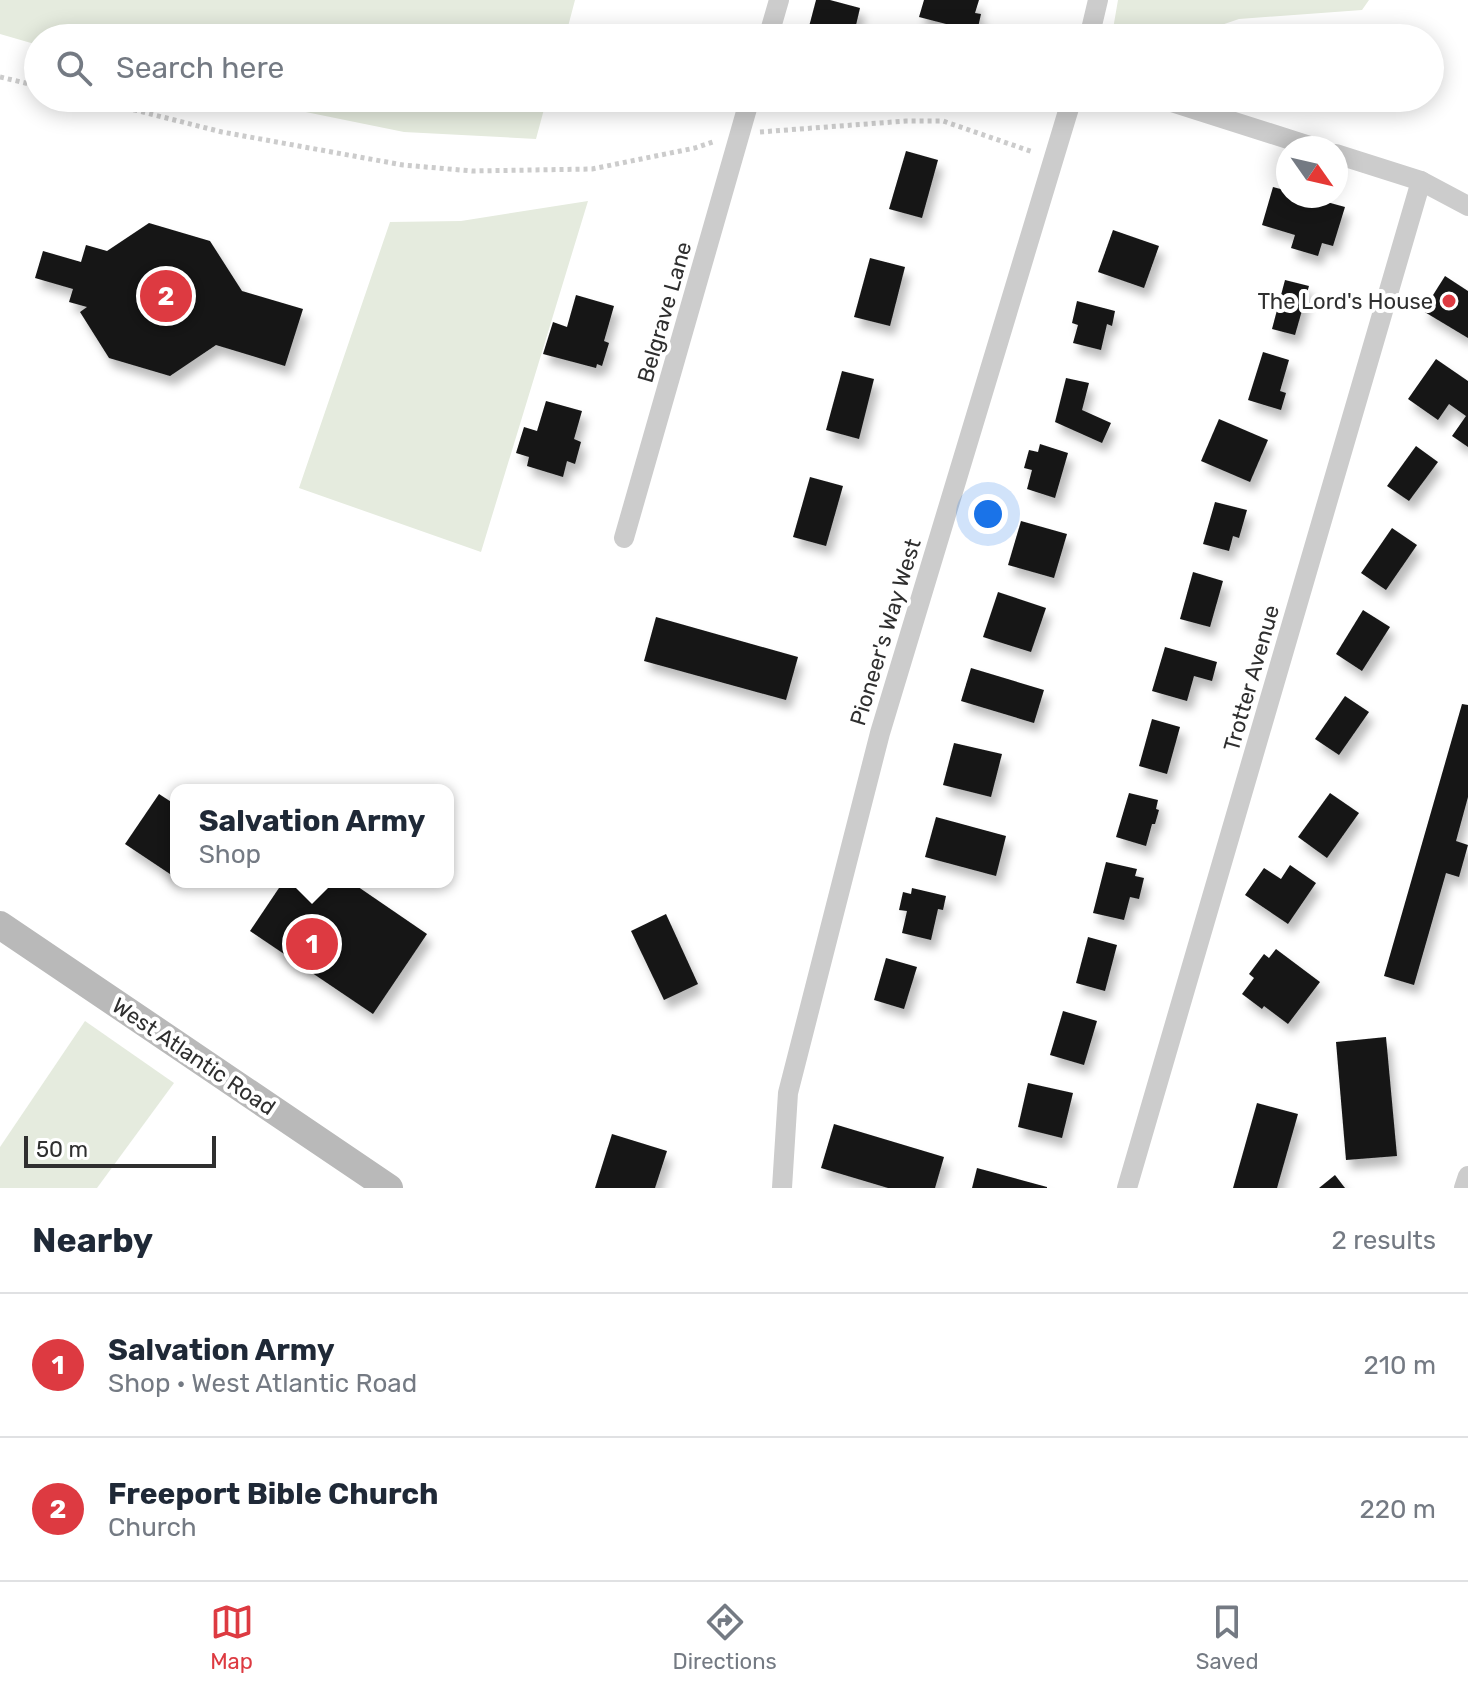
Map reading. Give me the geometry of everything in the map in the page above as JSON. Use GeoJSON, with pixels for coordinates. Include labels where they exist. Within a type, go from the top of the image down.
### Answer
{"type":"FeatureCollection","features":[{"type":"Feature","properties":{"kind":"main road","name":"West Atlantic Road"},"geometry":{"type":"LineString","coordinates":[[0,925],[389,1188]]}},
{"type":"Feature","properties":{"kind":"street"},"geometry":{"type":"LineString","coordinates":[[772,24],[779,0]]}},
{"type":"Feature","properties":{"kind":"street"},"geometry":{"type":"LineString","coordinates":[[1092,24],[1098,0]]}},
{"type":"Feature","properties":{"kind":"street","name":"Belgrave Lane"},"geometry":{"type":"LineString","coordinates":[[624,538],[746,112]]}},
{"type":"Feature","properties":{"kind":"street","name":"Pioneer's Way West"},"geometry":{"type":"LineString","coordinates":[[782,1188],[788,1093],[880,733],[1068,112]]}},
{"type":"Feature","properties":{"kind":"street"},"geometry":{"type":"LineString","coordinates":[[1203,112],[1278,136]]}},
{"type":"Feature","properties":{"kind":"street"},"geometry":{"type":"LineString","coordinates":[[1348,158],[1421,181],[1468,206]]}},
{"type":"Feature","properties":{"kind":"street","name":"Trotter Avenue"},"geometry":{"type":"LineString","coordinates":[[1127,1188],[1421,181]]}},
{"type":"Feature","properties":{"kind":"street"},"geometry":{"type":"LineString","coordinates":[[1464,1188],[1468,1176]]}},
{"type":"Feature","properties":{"kind":"path"},"geometry":{"type":"LineString","coordinates":[[0,77],[24,83]]}},
{"type":"Feature","properties":{"kind":"path"},"geometry":{"type":"LineString","coordinates":[[143,112],[222,132],[403,165],[472,171],[592,169],[695,148],[740,134],[906,121],[943,121],[1053,159]]}},
{"type":"Feature","properties":{"kind":"shaded area"},"geometry":{"type":"Polygon","coordinates":[[[0,0],[575,0],[569,24],[24,24],[24,41],[0,34],[0,0]]]}},
{"type":"Feature","properties":{"kind":"shaded area"},"geometry":{"type":"Polygon","coordinates":[[[1118,0],[1369,0],[1362,10],[1239,19],[1224,24],[1114,24],[1118,0]]]}},
{"type":"Feature","properties":{"kind":"shaded area"},"geometry":{"type":"Polygon","coordinates":[[[306,112],[543,112],[536,139],[404,132],[306,112]]]}},
{"type":"Feature","properties":{"kind":"shaded area"},"geometry":{"type":"Polygon","coordinates":[[[588,201],[481,552],[299,488],[390,222],[461,221],[588,201]]]}},
{"type":"Feature","properties":{"kind":"shaded area"},"geometry":{"type":"Polygon","coordinates":[[[85,1021],[174,1083],[97,1188],[0,1188],[0,1147],[85,1021]]]}},
{"type":"Feature","properties":{"kind":"building"},"geometry":{"type":"Polygon","coordinates":[[[816,0],[830,0],[860,8],[856,24],[810,24],[816,0]]]}},
{"type":"Feature","properties":{"kind":"building"},"geometry":{"type":"Polygon","coordinates":[[[924,0],[979,0],[975,13],[981,14],[979,24],[946,24],[919,17],[924,0]]]}},
{"type":"Feature","properties":{"kind":"building"},"geometry":{"type":"Polygon","coordinates":[[[906,151],[938,160],[922,218],[889,209],[906,151]]]}},
{"type":"Feature","properties":{"kind":"building"},"geometry":{"type":"Polygon","coordinates":[[[1273,187],[1276,188],[1276,208],[1345,208],[1333,246],[1322,243],[1318,256],[1291,248],[1295,235],[1262,225],[1273,187]]]}},
{"type":"Feature","properties":{"kind":"building"},"geometry":{"type":"Polygon","coordinates":[[[149,223],[210,241],[242,291],[303,309],[285,366],[216,345],[170,376],[109,358],[80,312],[87,307],[69,302],[73,289],[35,278],[43,251],[81,262],[86,245],[107,251],[149,223]]]}},
{"type":"Feature","properties":{"kind":"building"},"geometry":{"type":"Polygon","coordinates":[[[1113,230],[1159,246],[1144,288],[1098,272],[1113,230]]]}},
{"type":"Feature","properties":{"kind":"building"},"geometry":{"type":"Polygon","coordinates":[[[870,258],[905,267],[890,326],[854,317],[870,258]]]}},
{"type":"Feature","properties":{"kind":"building","name":"The Lord's House"},"geometry":{"type":"Polygon","coordinates":[[[1445,276],[1468,291],[1468,338],[1423,311],[1445,276]]]}},
{"type":"Feature","properties":{"kind":"building"},"geometry":{"type":"Polygon","coordinates":[[[1285,280],[1309,286],[1295,335],[1272,329],[1285,280]]]}},
{"type":"Feature","properties":{"kind":"building"},"geometry":{"type":"Polygon","coordinates":[[[576,295],[614,306],[604,341],[609,343],[602,366],[597,364],[596,368],[543,354],[553,322],[567,327],[576,295]]]}},
{"type":"Feature","properties":{"kind":"building"},"geometry":{"type":"Polygon","coordinates":[[[1077,301],[1115,311],[1112,326],[1107,324],[1101,350],[1073,343],[1078,325],[1072,323],[1077,301]]]}},
{"type":"Feature","properties":{"kind":"building"},"geometry":{"type":"Polygon","coordinates":[[[1263,352],[1289,360],[1280,391],[1286,393],[1281,410],[1248,400],[1263,352]]]}},
{"type":"Feature","properties":{"kind":"building"},"geometry":{"type":"Polygon","coordinates":[[[1436,359],[1468,381],[1468,447],[1452,436],[1466,416],[1449,404],[1438,420],[1408,399],[1436,359]]]}},
{"type":"Feature","properties":{"kind":"building"},"geometry":{"type":"Polygon","coordinates":[[[842,371],[874,379],[859,439],[826,430],[842,371]]]}},
{"type":"Feature","properties":{"kind":"building"},"geometry":{"type":"Polygon","coordinates":[[[1066,378],[1089,383],[1082,410],[1111,423],[1102,443],[1055,422],[1066,378]]]}},
{"type":"Feature","properties":{"kind":"building"},"geometry":{"type":"Polygon","coordinates":[[[546,401],[582,411],[574,439],[581,442],[575,464],[567,461],[563,477],[527,466],[529,457],[516,453],[524,427],[537,431],[546,401]]]}},
{"type":"Feature","properties":{"kind":"building"},"geometry":{"type":"Polygon","coordinates":[[[1219,419],[1268,440],[1250,482],[1201,461],[1219,419]]]}},
{"type":"Feature","properties":{"kind":"building"},"geometry":{"type":"Polygon","coordinates":[[[1040,444],[1068,453],[1055,498],[1027,489],[1032,470],[1024,468],[1029,450],[1038,452],[1040,444]]]}},
{"type":"Feature","properties":{"kind":"building"},"geometry":{"type":"Polygon","coordinates":[[[1416,446],[1438,462],[1409,501],[1387,486],[1416,446]]]}},
{"type":"Feature","properties":{"kind":"building"},"geometry":{"type":"Polygon","coordinates":[[[810,477],[843,486],[826,546],[793,537],[810,477]]]}},
{"type":"Feature","properties":{"kind":"building"},"geometry":{"type":"Polygon","coordinates":[[[1215,502],[1247,510],[1239,538],[1233,536],[1229,551],[1203,544],[1215,502]]]}},
{"type":"Feature","properties":{"kind":"building"},"geometry":{"type":"Polygon","coordinates":[[[1021,521],[1067,534],[1054,578],[1008,565],[1021,521]]]}},
{"type":"Feature","properties":{"kind":"building"},"geometry":{"type":"Polygon","coordinates":[[[1392,528],[1417,545],[1386,590],[1361,573],[1392,528]]]}},
{"type":"Feature","properties":{"kind":"building"},"geometry":{"type":"Polygon","coordinates":[[[1193,572],[1223,581],[1210,627],[1180,619],[1193,572]]]}},
{"type":"Feature","properties":{"kind":"building"},"geometry":{"type":"Polygon","coordinates":[[[998,592],[1046,608],[1031,652],[983,637],[998,592]]]}},
{"type":"Feature","properties":{"kind":"building"},"geometry":{"type":"Polygon","coordinates":[[[1363,610],[1390,627],[1362,671],[1336,654],[1363,610]]]}},
{"type":"Feature","properties":{"kind":"building"},"geometry":{"type":"Polygon","coordinates":[[[656,617],[798,657],[786,700],[644,661],[656,617]]]}},
{"type":"Feature","properties":{"kind":"building"},"geometry":{"type":"Polygon","coordinates":[[[1165,647],[1217,662],[1212,681],[1194,676],[1187,701],[1152,691],[1165,647]]]}},
{"type":"Feature","properties":{"kind":"building"},"geometry":{"type":"Polygon","coordinates":[[[971,668],[1044,690],[1034,723],[961,701],[971,668]]]}},
{"type":"Feature","properties":{"kind":"building"},"geometry":{"type":"Polygon","coordinates":[[[1345,696],[1369,712],[1339,755],[1315,739],[1345,696]]]}},
{"type":"Feature","properties":{"kind":"building"},"geometry":{"type":"Polygon","coordinates":[[[1462,704],[1468,705],[1468,797],[1456,841],[1468,845],[1459,877],[1446,873],[1414,985],[1384,976],[1462,704]]]}},
{"type":"Feature","properties":{"kind":"building"},"geometry":{"type":"Polygon","coordinates":[[[1152,719],[1180,727],[1167,774],[1139,766],[1152,719]]]}},
{"type":"Feature","properties":{"kind":"building"},"geometry":{"type":"Polygon","coordinates":[[[954,743],[1002,754],[991,797],[943,785],[954,743]]]}},
{"type":"Feature","properties":{"kind":"building"},"geometry":{"type":"Polygon","coordinates":[[[1129,793],[1158,800],[1156,809],[1159,810],[1146,846],[1116,837],[1129,793]]]}},
{"type":"Feature","properties":{"kind":"building"},"geometry":{"type":"Polygon","coordinates":[[[1330,793],[1359,813],[1327,858],[1298,837],[1330,793]]]}},
{"type":"Feature","properties":{"kind":"building"},"geometry":{"type":"Polygon","coordinates":[[[159,794],[170,801],[170,874],[125,844],[159,794]]]}},
{"type":"Feature","properties":{"kind":"building"},"geometry":{"type":"Polygon","coordinates":[[[936,817],[1006,836],[996,876],[925,857],[936,817]]]}},
{"type":"Feature","properties":{"kind":"building"},"geometry":{"type":"Polygon","coordinates":[[[1106,862],[1137,869],[1135,876],[1144,878],[1139,899],[1130,897],[1124,920],[1093,913],[1106,862]]]}},
{"type":"Feature","properties":{"kind":"building"},"geometry":{"type":"Polygon","coordinates":[[[1290,865],[1316,883],[1288,924],[1245,895],[1264,868],[1281,879],[1290,865]]]}},
{"type":"Feature","properties":{"kind":"building"},"geometry":{"type":"Polygon","coordinates":[[[279,888],[360,888],[427,934],[373,1014],[250,931],[279,888]]]}},
{"type":"Feature","properties":{"kind":"building"},"geometry":{"type":"Polygon","coordinates":[[[912,888],[946,896],[943,910],[938,909],[931,940],[902,933],[907,911],[899,910],[903,892],[911,894],[912,888]]]}},
{"type":"Feature","properties":{"kind":"building"},"geometry":{"type":"Polygon","coordinates":[[[666,914],[698,984],[664,1000],[631,931],[666,914]]]}},
{"type":"Feature","properties":{"kind":"building"},"geometry":{"type":"Polygon","coordinates":[[[1088,937],[1117,945],[1105,991],[1076,983],[1088,937]]]}},
{"type":"Feature","properties":{"kind":"building"},"geometry":{"type":"Polygon","coordinates":[[[1276,949],[1320,982],[1288,1024],[1242,994],[1254,978],[1249,974],[1264,954],[1269,958],[1276,949]]]}},
{"type":"Feature","properties":{"kind":"building"},"geometry":{"type":"Polygon","coordinates":[[[886,958],[917,967],[904,1009],[874,1000],[886,958]]]}},
{"type":"Feature","properties":{"kind":"building"},"geometry":{"type":"Polygon","coordinates":[[[1063,1011],[1097,1021],[1084,1065],[1050,1055],[1063,1011]]]}},
{"type":"Feature","properties":{"kind":"building"},"geometry":{"type":"Polygon","coordinates":[[[1386,1037],[1397,1156],[1346,1160],[1336,1042],[1386,1037]]]}},
{"type":"Feature","properties":{"kind":"building"},"geometry":{"type":"Polygon","coordinates":[[[1028,1083],[1073,1093],[1062,1138],[1018,1127],[1028,1083]]]}},
{"type":"Feature","properties":{"kind":"building"},"geometry":{"type":"Polygon","coordinates":[[[1257,1103],[1298,1114],[1277,1188],[1233,1188],[1257,1103]]]}},
{"type":"Feature","properties":{"kind":"building"},"geometry":{"type":"Polygon","coordinates":[[[834,1124],[944,1157],[935,1188],[888,1188],[821,1168],[834,1124]]]}},
{"type":"Feature","properties":{"kind":"building"},"geometry":{"type":"Polygon","coordinates":[[[612,1134],[667,1151],[655,1188],[595,1188],[612,1134]]]}},
{"type":"Feature","properties":{"kind":"building"},"geometry":{"type":"Polygon","coordinates":[[[977,1168],[1047,1187],[1047,1188],[972,1188],[977,1168]]]}},
{"type":"Feature","properties":{"kind":"building"},"geometry":{"type":"Polygon","coordinates":[[[1335,1175],[1345,1188],[1319,1188],[1335,1175]]]}},
{"type":"Feature","properties":{"kind":"place","name":"Freeport Bible Church"},"geometry":{"type":"Point","coordinates":[166,296]}},
{"type":"Feature","properties":{"kind":"place","name":"The Lord's House"},"geometry":{"type":"Point","coordinates":[1449,301]}},
{"type":"Feature","properties":{"kind":"place","name":"Salvation Army"},"geometry":{"type":"Point","coordinates":[312,944]}}]}
